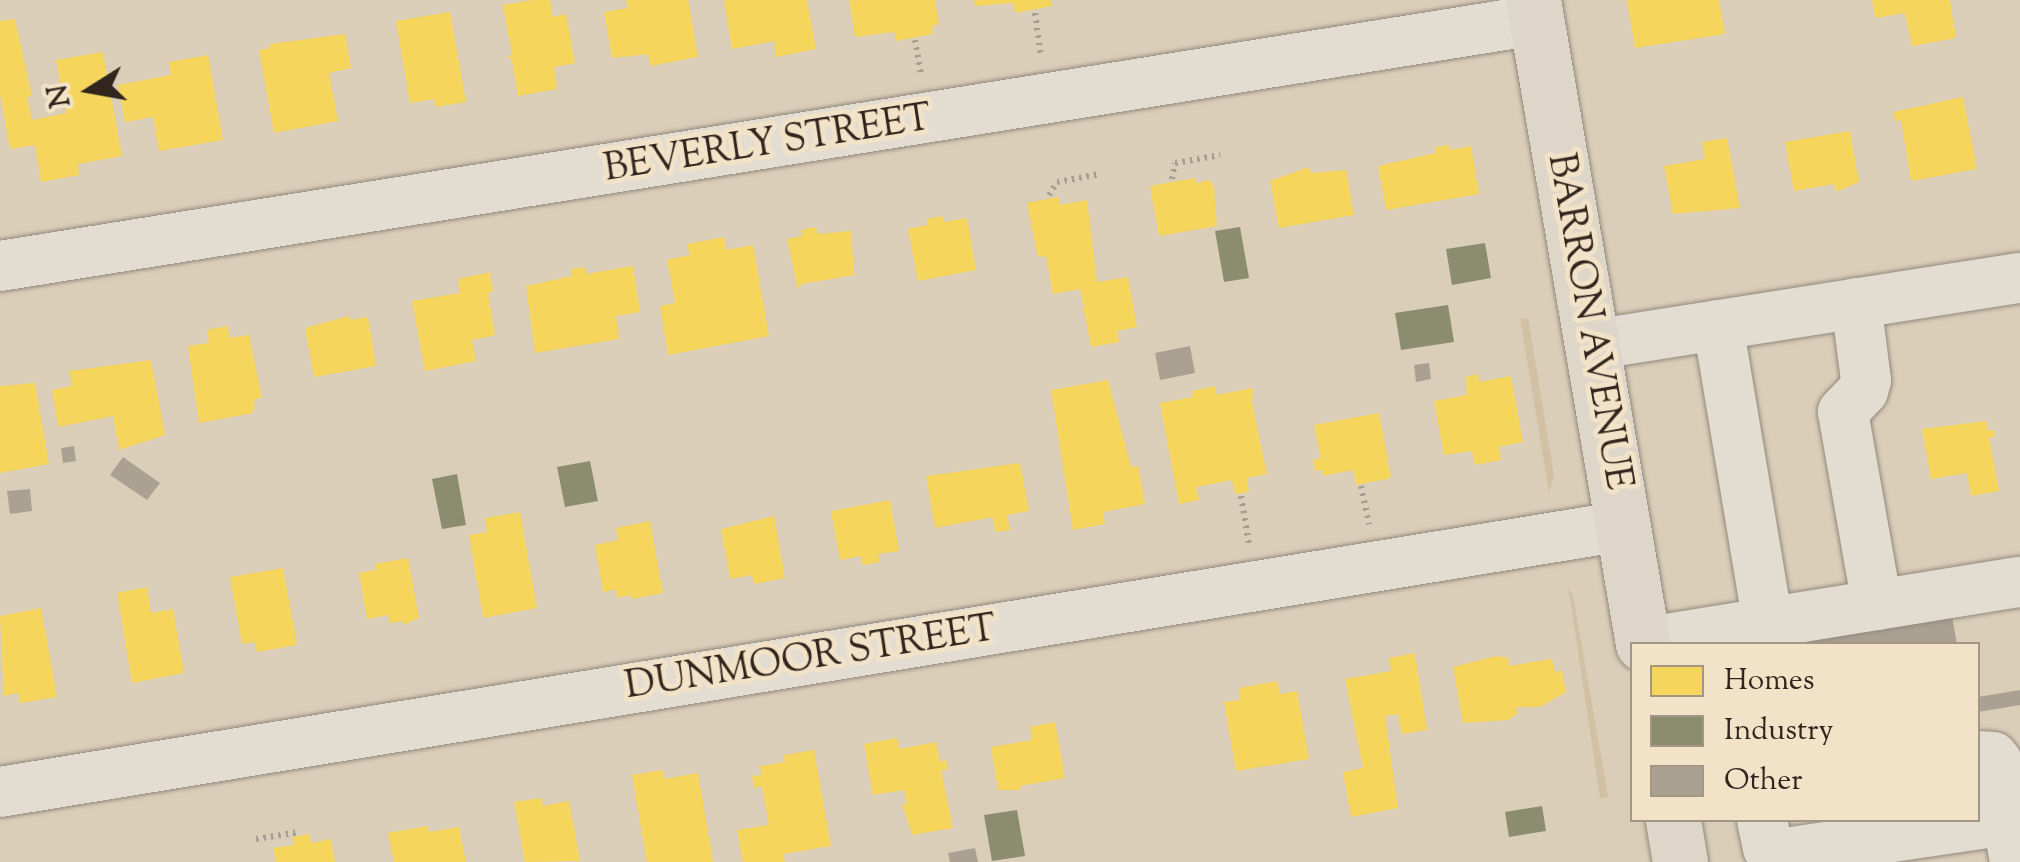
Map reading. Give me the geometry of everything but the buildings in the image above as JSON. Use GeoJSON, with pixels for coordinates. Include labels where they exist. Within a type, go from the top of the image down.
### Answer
{"type":"FeatureCollection","features":[{"type":"Feature","properties":{"kind":"main road","name":"BARRON AVENUE"},"geometry":{"type":"LineString","coordinates":[[1534,10],[1642,642]]}},
{"type":"Feature","properties":{"kind":"main road"},"geometry":{"type":"LineString","coordinates":[[1673,822],[1680,862]]}},
{"type":"Feature","properties":{"kind":"street","name":"BEVERLY STREET"},"geometry":{"type":"LineString","coordinates":[[0,266],[1534,10]]}},
{"type":"Feature","properties":{"kind":"street"},"geometry":{"type":"LineString","coordinates":[[1591,346],[2020,278]]}},
{"type":"Feature","properties":{"kind":"street"},"geometry":{"type":"LineString","coordinates":[[1856,304],[1866,380],[1863,391],[1842,412],[1877,605]]}},
{"type":"Feature","properties":{"kind":"street"},"geometry":{"type":"LineString","coordinates":[[1718,325],[1742,632]]}},
{"type":"Feature","properties":{"kind":"street","name":"DUNMOOR STREET"},"geometry":{"type":"LineString","coordinates":[[0,792],[1622,526]]}},
{"type":"Feature","properties":{"kind":"street"},"geometry":{"type":"LineString","coordinates":[[1659,642],[1742,632],[2020,582]]}},
{"type":"Feature","properties":{"kind":"street"},"geometry":{"type":"LineString","coordinates":[[1982,756],[1997,762],[2012,844]]}},
{"type":"Feature","properties":{"kind":"street"},"geometry":{"type":"LineString","coordinates":[[1762,822],[1768,848],[1778,854],[1996,822],[2012,844]]}},
{"type":"Feature","properties":{"kind":"path"},"geometry":{"type":"LineString","coordinates":[[1035,12],[1042,63]]}},
{"type":"Feature","properties":{"kind":"path"},"geometry":{"type":"LineString","coordinates":[[915,40],[924,83]]}},
{"type":"Feature","properties":{"kind":"path"},"geometry":{"type":"LineString","coordinates":[[1172,179],[1175,163],[1220,154]]}},
{"type":"Feature","properties":{"kind":"path"},"geometry":{"type":"LineString","coordinates":[[1049,195],[1056,182],[1098,174]]}},
{"type":"Feature","properties":{"kind":"path"},"geometry":{"type":"LineString","coordinates":[[1362,486],[1370,532]]}},
{"type":"Feature","properties":{"kind":"path"},"geometry":{"type":"LineString","coordinates":[[1241,496],[1250,551]]}},
{"type":"Feature","properties":{"kind":"path"},"geometry":{"type":"LineString","coordinates":[[256,839],[299,832]]}},
{"type":"Feature","properties":{"kind":"shaded area"},"geometry":{"type":"Polygon","coordinates":[[[1528,318],[1554,476],[1549,493],[1520,319],[1528,318]]]}},
{"type":"Feature","properties":{"kind":"shaded area"},"geometry":{"type":"Polygon","coordinates":[[[1568,586],[1574,600],[1608,797],[1600,798],[1568,586]]]}}]}
